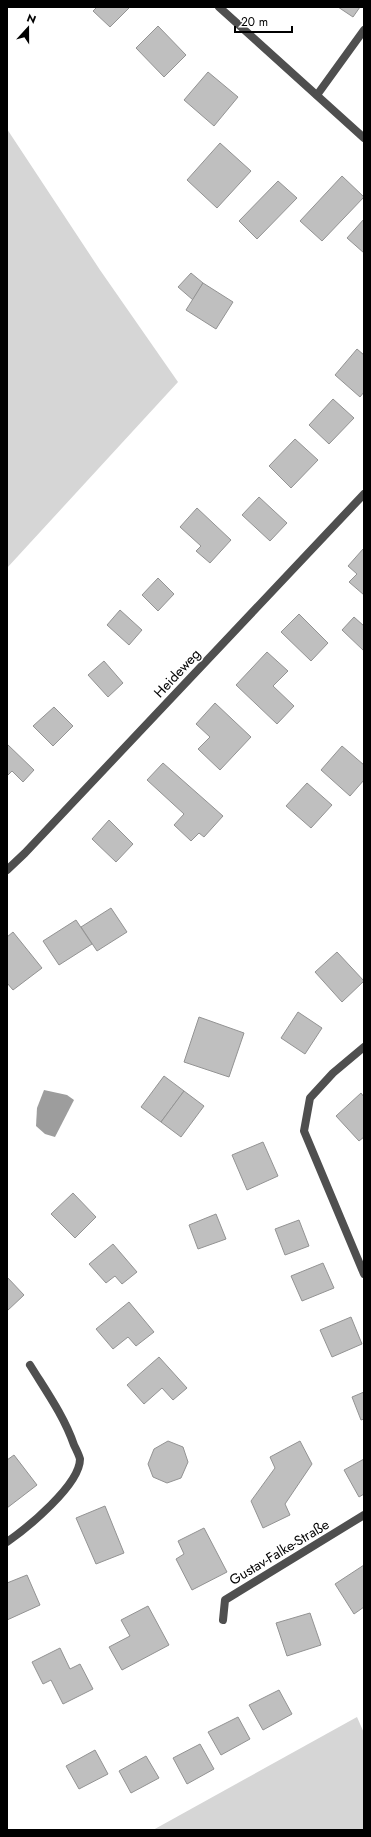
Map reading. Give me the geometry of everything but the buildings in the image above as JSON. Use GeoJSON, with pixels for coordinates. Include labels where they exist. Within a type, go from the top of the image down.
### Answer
{"type":"FeatureCollection","features":[{"type":"Feature","properties":{"kind":"street"},"geometry":{"type":"LineString","coordinates":[[219,7],[364,138]]}},
{"type":"Feature","properties":{"kind":"street"},"geometry":{"type":"LineString","coordinates":[[317,95],[364,30]]}},
{"type":"Feature","properties":{"kind":"street","name":"Heideweg"},"geometry":{"type":"LineString","coordinates":[[7,870],[25,853],[364,494]]}},
{"type":"Feature","properties":{"kind":"street"},"geometry":{"type":"LineString","coordinates":[[364,1047],[333,1073],[310,1098],[304,1131],[364,1274]]}},
{"type":"Feature","properties":{"kind":"street"},"geometry":{"type":"LineString","coordinates":[[7,1542],[26,1529],[54,1502],[74,1478],[80,1459],[66,1423],[30,1365]]}},
{"type":"Feature","properties":{"kind":"street","name":"Gustav-Falke-Straße"},"geometry":{"type":"LineString","coordinates":[[223,1620],[225,1600],[364,1515]]}},
{"type":"Feature","properties":{"kind":"shaded area"},"geometry":{"type":"Polygon","coordinates":[[[7,129],[100,270],[178,382],[7,568],[7,129]]]}},
{"type":"Feature","properties":{"kind":"shaded area"},"geometry":{"type":"Polygon","coordinates":[[[44,1090],[67,1095],[74,1100],[55,1137],[45,1134],[36,1126],[37,1108],[44,1090]]]}},
{"type":"Feature","properties":{"kind":"shaded area"},"geometry":{"type":"Polygon","coordinates":[[[357,1717],[364,1733],[364,1830],[153,1830],[357,1717]]]}}]}
